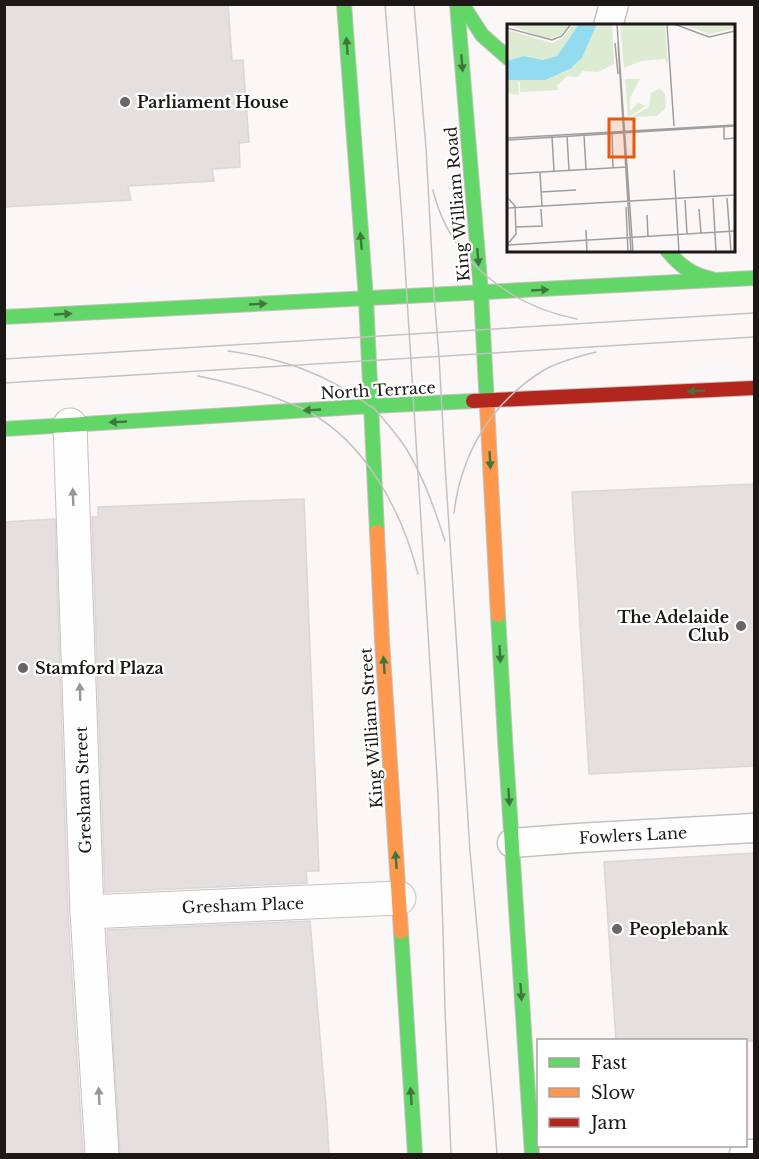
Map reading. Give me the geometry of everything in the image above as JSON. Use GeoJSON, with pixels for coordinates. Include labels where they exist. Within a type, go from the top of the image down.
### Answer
{"type":"FeatureCollection","features":[{"type":"Feature","properties":{"kind":"main road"},"geometry":{"type":"LineString","coordinates":[[344,4],[366,299]]}},
{"type":"Feature","properties":{"kind":"main road","name":"King William Road"},"geometry":{"type":"LineString","coordinates":[[457,4],[482,293],[487,401]]}},
{"type":"Feature","properties":{"kind":"main road"},"geometry":{"type":"LineString","coordinates":[[462,4],[482,35],[507,57]]}},
{"type":"Feature","properties":{"kind":"main road"},"geometry":{"type":"LineString","coordinates":[[669,252],[681,267],[693,275],[723,280]]}},
{"type":"Feature","properties":{"kind":"main road"},"geometry":{"type":"LineString","coordinates":[[4,317],[754,278]]}},
{"type":"Feature","properties":{"kind":"main road","name":"King William Street"},"geometry":{"type":"LineString","coordinates":[[366,299],[382,640],[415,1155]]}},
{"type":"Feature","properties":{"kind":"main road","name":"North Terrace"},"geometry":{"type":"LineString","coordinates":[[4,429],[371,407],[754,388]]}},
{"type":"Feature","properties":{"kind":"main road"},"geometry":{"type":"LineString","coordinates":[[487,401],[505,739],[532,1155]]}},
{"type":"Feature","properties":{"kind":"street","name":"Gresham Street"},"geometry":{"type":"LineString","coordinates":[[70,425],[87,912],[102,1155]]}},
{"type":"Feature","properties":{"kind":"street","name":"Gresham Place"},"geometry":{"type":"LineString","coordinates":[[87,912],[399,898]]}},
{"type":"Feature","properties":{"kind":"lane"},"geometry":{"type":"LineString","coordinates":[[609,24],[614,4]]}},
{"type":"Feature","properties":{"kind":"lane","name":"Fowlers Lane"},"geometry":{"type":"LineString","coordinates":[[512,843],[754,828]]}},
{"type":"Feature","properties":{"kind":"lane"},"geometry":{"type":"LineString","coordinates":[[744,1155],[754,1154]]}},
{"type":"Feature","properties":{"kind":"building","name":"Parliament House"},"geometry":{"type":"Polygon","coordinates":[[[4,4],[228,4],[232,61],[243,60],[249,142],[239,143],[240,167],[212,169],[214,181],[128,186],[131,200],[4,207],[4,4]]]}},
{"type":"Feature","properties":{"kind":"building"},"geometry":{"type":"Polygon","coordinates":[[[754,484],[754,766],[589,774],[572,492],[754,484]]]}},
{"type":"Feature","properties":{"kind":"building"},"geometry":{"type":"Polygon","coordinates":[[[304,499],[319,871],[306,871],[307,883],[105,892],[92,517],[98,517],[98,507],[304,499]]]}},
{"type":"Feature","properties":{"kind":"building"},"geometry":{"type":"Polygon","coordinates":[[[55,519],[68,913],[83,1155],[4,1155],[4,522],[55,519]]]}},
{"type":"Feature","properties":{"kind":"building"},"geometry":{"type":"Polygon","coordinates":[[[754,853],[754,1041],[747,1041],[747,1039],[616,1039],[604,862],[754,853]]]}},
{"type":"Feature","properties":{"kind":"building"},"geometry":{"type":"Polygon","coordinates":[[[310,921],[329,1155],[120,1155],[107,930],[310,921]]]}},
{"type":"Feature","properties":{"kind":"tram line"},"geometry":{"type":"LineString","coordinates":[[385,4],[402,218],[438,793],[451,1154]]}},
{"type":"Feature","properties":{"kind":"tram line"},"geometry":{"type":"LineString","coordinates":[[414,4],[426,148],[470,851],[497,1154]]}},
{"type":"Feature","properties":{"kind":"tram line"},"geometry":{"type":"LineString","coordinates":[[433,190],[441,215],[453,237],[468,258],[486,276],[506,291],[528,303],[552,313],[577,319]]}},
{"type":"Feature","properties":{"kind":"tram line"},"geometry":{"type":"LineString","coordinates":[[4,359],[754,313]]}},
{"type":"Feature","properties":{"kind":"tram line"},"geometry":{"type":"LineString","coordinates":[[4,383],[754,337]]}},
{"type":"Feature","properties":{"kind":"tram line"},"geometry":{"type":"LineString","coordinates":[[228,351],[267,358],[303,369],[338,385],[372,406],[399,438],[419,472],[445,541]]}},
{"type":"Feature","properties":{"kind":"tram line"},"geometry":{"type":"LineString","coordinates":[[454,513],[458,491],[472,450],[482,431],[509,397],[544,370],[596,352]]}},
{"type":"Feature","properties":{"kind":"tram line"},"geometry":{"type":"LineString","coordinates":[[198,376],[253,390],[300,407],[328,424],[347,441],[379,481],[391,503],[411,550],[418,574]]}},
{"type":"Feature","properties":{"kind":"traffic: fast"},"geometry":{"type":"LineString","coordinates":[[344,4],[366,299],[377,532]]}},
{"type":"Feature","properties":{"kind":"traffic: fast"},"geometry":{"type":"LineString","coordinates":[[457,4],[481,293],[487,406]]}},
{"type":"Feature","properties":{"kind":"traffic: fast"},"geometry":{"type":"LineString","coordinates":[[462,4],[482,35],[507,57]]}},
{"type":"Feature","properties":{"kind":"traffic: fast"},"geometry":{"type":"LineString","coordinates":[[669,252],[687,269],[712,279]]}},
{"type":"Feature","properties":{"kind":"traffic: fast"},"geometry":{"type":"LineString","coordinates":[[4,317],[754,278]]}},
{"type":"Feature","properties":{"kind":"traffic: fast"},"geometry":{"type":"LineString","coordinates":[[4,429],[473,401]]}},
{"type":"Feature","properties":{"kind":"traffic: fast"},"geometry":{"type":"LineString","coordinates":[[498,615],[532,1154]]}},
{"type":"Feature","properties":{"kind":"traffic: fast"},"geometry":{"type":"LineString","coordinates":[[401,932],[415,1154]]}},
{"type":"Feature","properties":{"kind":"traffic: slow"},"geometry":{"type":"LineString","coordinates":[[487,406],[498,615]]}},
{"type":"Feature","properties":{"kind":"traffic: slow"},"geometry":{"type":"LineString","coordinates":[[377,532],[401,932]]}},
{"type":"Feature","properties":{"kind":"traffic: jam"},"geometry":{"type":"LineString","coordinates":[[473,401],[754,388]]}},
{"type":"Feature","properties":{"kind":"place","name":"Parliament House"},"geometry":{"type":"Point","coordinates":[125,102]}},
{"type":"Feature","properties":{"kind":"place","name":"The Adelaide Club"},"geometry":{"type":"Point","coordinates":[741,626]}},
{"type":"Feature","properties":{"kind":"place","name":"Stamford Plaza"},"geometry":{"type":"Point","coordinates":[23,668]}},
{"type":"Feature","properties":{"kind":"place","name":"Peoplebank"},"geometry":{"type":"Point","coordinates":[617,929]}}]}
